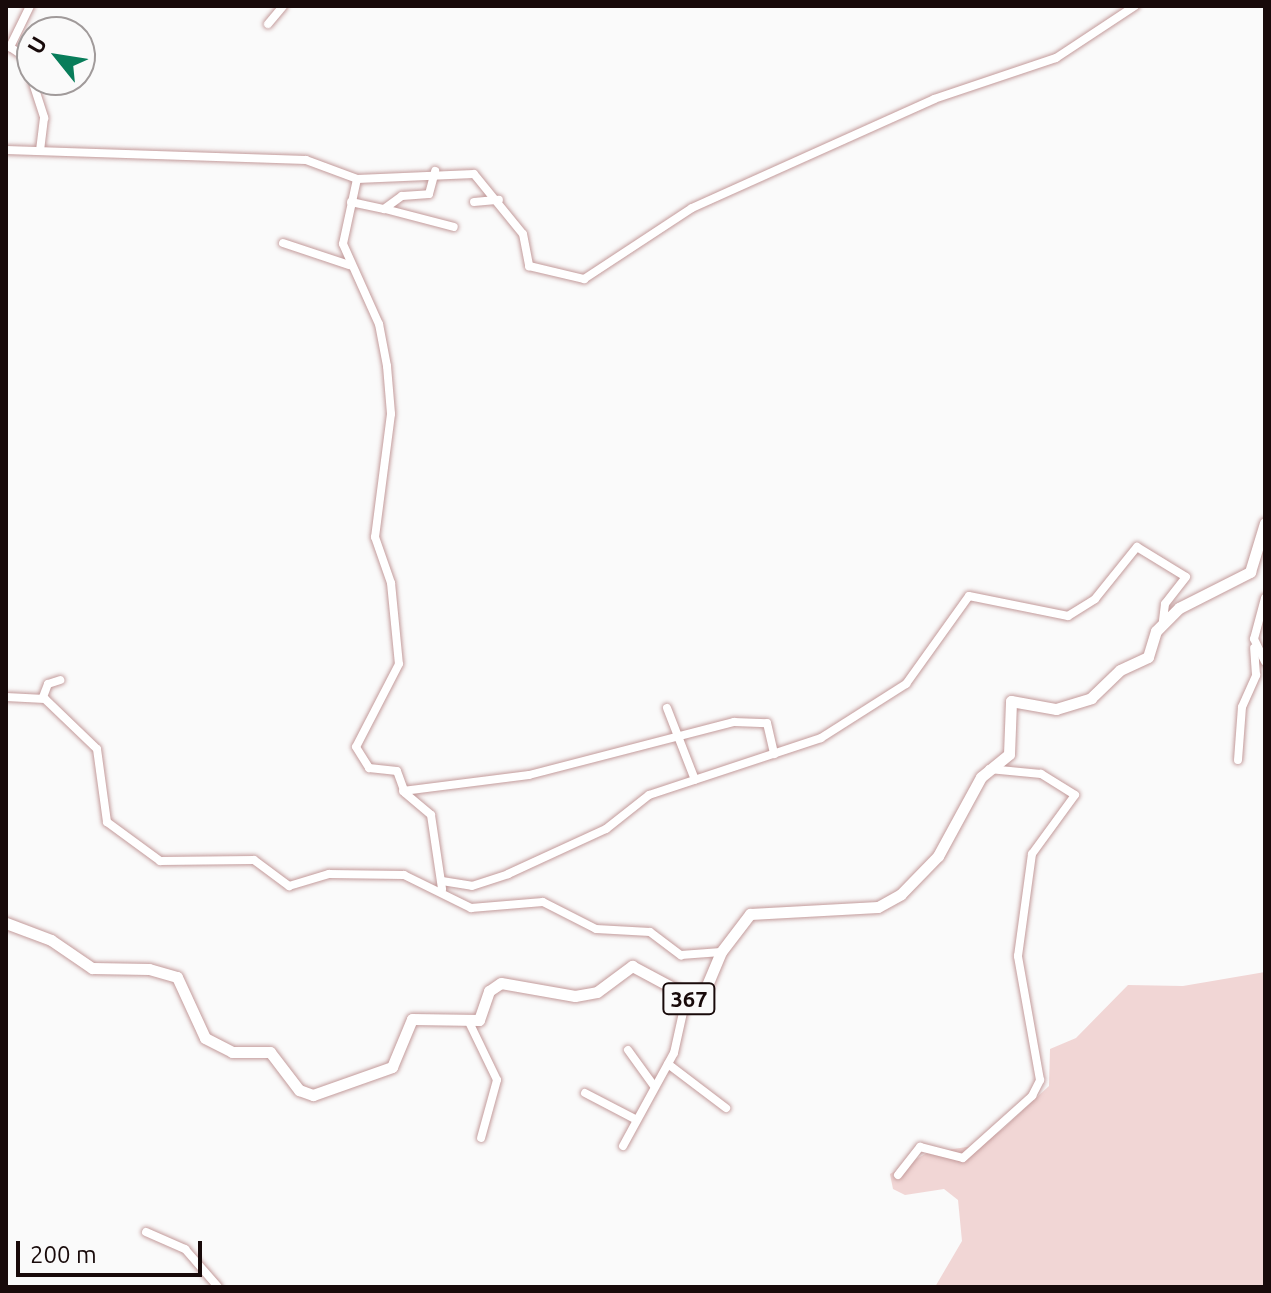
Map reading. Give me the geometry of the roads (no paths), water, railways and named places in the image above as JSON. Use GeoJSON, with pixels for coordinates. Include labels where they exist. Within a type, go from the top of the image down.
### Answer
{"type":"FeatureCollection","features":[{"type":"Feature","properties":{"kind":"main road","name":"367"},"geometry":{"type":"LineString","coordinates":[[469,1022],[480,1019],[498,983],[575,996],[597,992],[630,966],[686,999],[705,990],[721,952],[758,911],[888,904],[938,856],[988,769],[1012,748],[1011,701],[1056,709],[1086,701],[1120,670],[1148,657],[1163,621],[1191,598],[1238,581],[1262,561],[1265,523]]}},
{"type":"Feature","properties":{"kind":"main road"},"geometry":{"type":"LineString","coordinates":[[6,923],[46,937],[92,968],[177,977],[205,1038],[232,1052],[270,1052],[299,1090],[313,1095],[392,1067],[412,1019],[469,1022]]}},
{"type":"Feature","properties":{"kind":"street"},"geometry":{"type":"LineString","coordinates":[[268,24],[283,6]]}},
{"type":"Feature","properties":{"kind":"street"},"geometry":{"type":"LineString","coordinates":[[6,150],[306,160],[357,179],[435,171],[474,174],[499,200],[523,234],[529,266],[584,279],[692,208],[934,99],[1056,58],[1135,6]]}},
{"type":"Feature","properties":{"kind":"street"},"geometry":{"type":"LineString","coordinates":[[16,35],[10,47],[16,51]]}},
{"type":"Feature","properties":{"kind":"street"},"geometry":{"type":"LineString","coordinates":[[37,96],[44,118],[40,151]]}},
{"type":"Feature","properties":{"kind":"street"},"geometry":{"type":"LineString","coordinates":[[384,209],[402,196],[429,194],[435,171]]}},
{"type":"Feature","properties":{"kind":"street"},"geometry":{"type":"LineString","coordinates":[[357,179],[343,244],[349,265],[379,324],[387,366],[391,414],[375,537],[391,583],[399,664],[356,747],[369,768],[397,771],[403,791],[434,820],[442,885],[471,908],[543,902],[596,929],[650,932],[681,955],[721,952]]}},
{"type":"Feature","properties":{"kind":"street"},"geometry":{"type":"LineString","coordinates":[[474,202],[499,200]]}},
{"type":"Feature","properties":{"kind":"street"},"geometry":{"type":"LineString","coordinates":[[351,202],[454,227]]}},
{"type":"Feature","properties":{"kind":"street"},"geometry":{"type":"LineString","coordinates":[[283,243],[349,265]]}},
{"type":"Feature","properties":{"kind":"street"},"geometry":{"type":"LineString","coordinates":[[6,697],[43,697],[102,755],[107,822],[160,861],[254,860],[289,886],[329,874],[389,873],[442,885],[472,886],[508,874],[606,829],[649,795],[821,738],[906,684],[969,596],[1068,616],[1095,599],[1137,547],[1186,577],[1165,604],[1163,621]]}},
{"type":"Feature","properties":{"kind":"street"},"geometry":{"type":"LineString","coordinates":[[1238,760],[1242,707],[1256,675],[1254,648],[1265,598]]}},
{"type":"Feature","properties":{"kind":"street"},"geometry":{"type":"LineString","coordinates":[[1254,648],[1265,662]]}},
{"type":"Feature","properties":{"kind":"street"},"geometry":{"type":"LineString","coordinates":[[43,697],[49,682],[60,680]]}},
{"type":"Feature","properties":{"kind":"street"},"geometry":{"type":"LineString","coordinates":[[667,708],[695,780]]}},
{"type":"Feature","properties":{"kind":"street"},"geometry":{"type":"LineString","coordinates":[[403,791],[529,775],[676,737],[762,720],[774,754]]}},
{"type":"Feature","properties":{"kind":"street"},"geometry":{"type":"LineString","coordinates":[[898,1175],[920,1147],[963,1158],[1032,1096],[1040,1080],[1018,956],[1032,854],[1075,795],[1041,774],[988,769]]}},
{"type":"Feature","properties":{"kind":"street"},"geometry":{"type":"LineString","coordinates":[[623,1146],[635,1119],[668,1064],[686,999]]}},
{"type":"Feature","properties":{"kind":"street"},"geometry":{"type":"LineString","coordinates":[[469,1022],[497,1080],[481,1138]]}},
{"type":"Feature","properties":{"kind":"street"},"geometry":{"type":"LineString","coordinates":[[628,1050],[654,1086]]}},
{"type":"Feature","properties":{"kind":"street"},"geometry":{"type":"LineString","coordinates":[[668,1064],[726,1108]]}},
{"type":"Feature","properties":{"kind":"street"},"geometry":{"type":"LineString","coordinates":[[585,1093],[635,1119]]}},
{"type":"Feature","properties":{"kind":"street"},"geometry":{"type":"LineString","coordinates":[[146,1232],[185,1249],[218,1287]]}}]}
